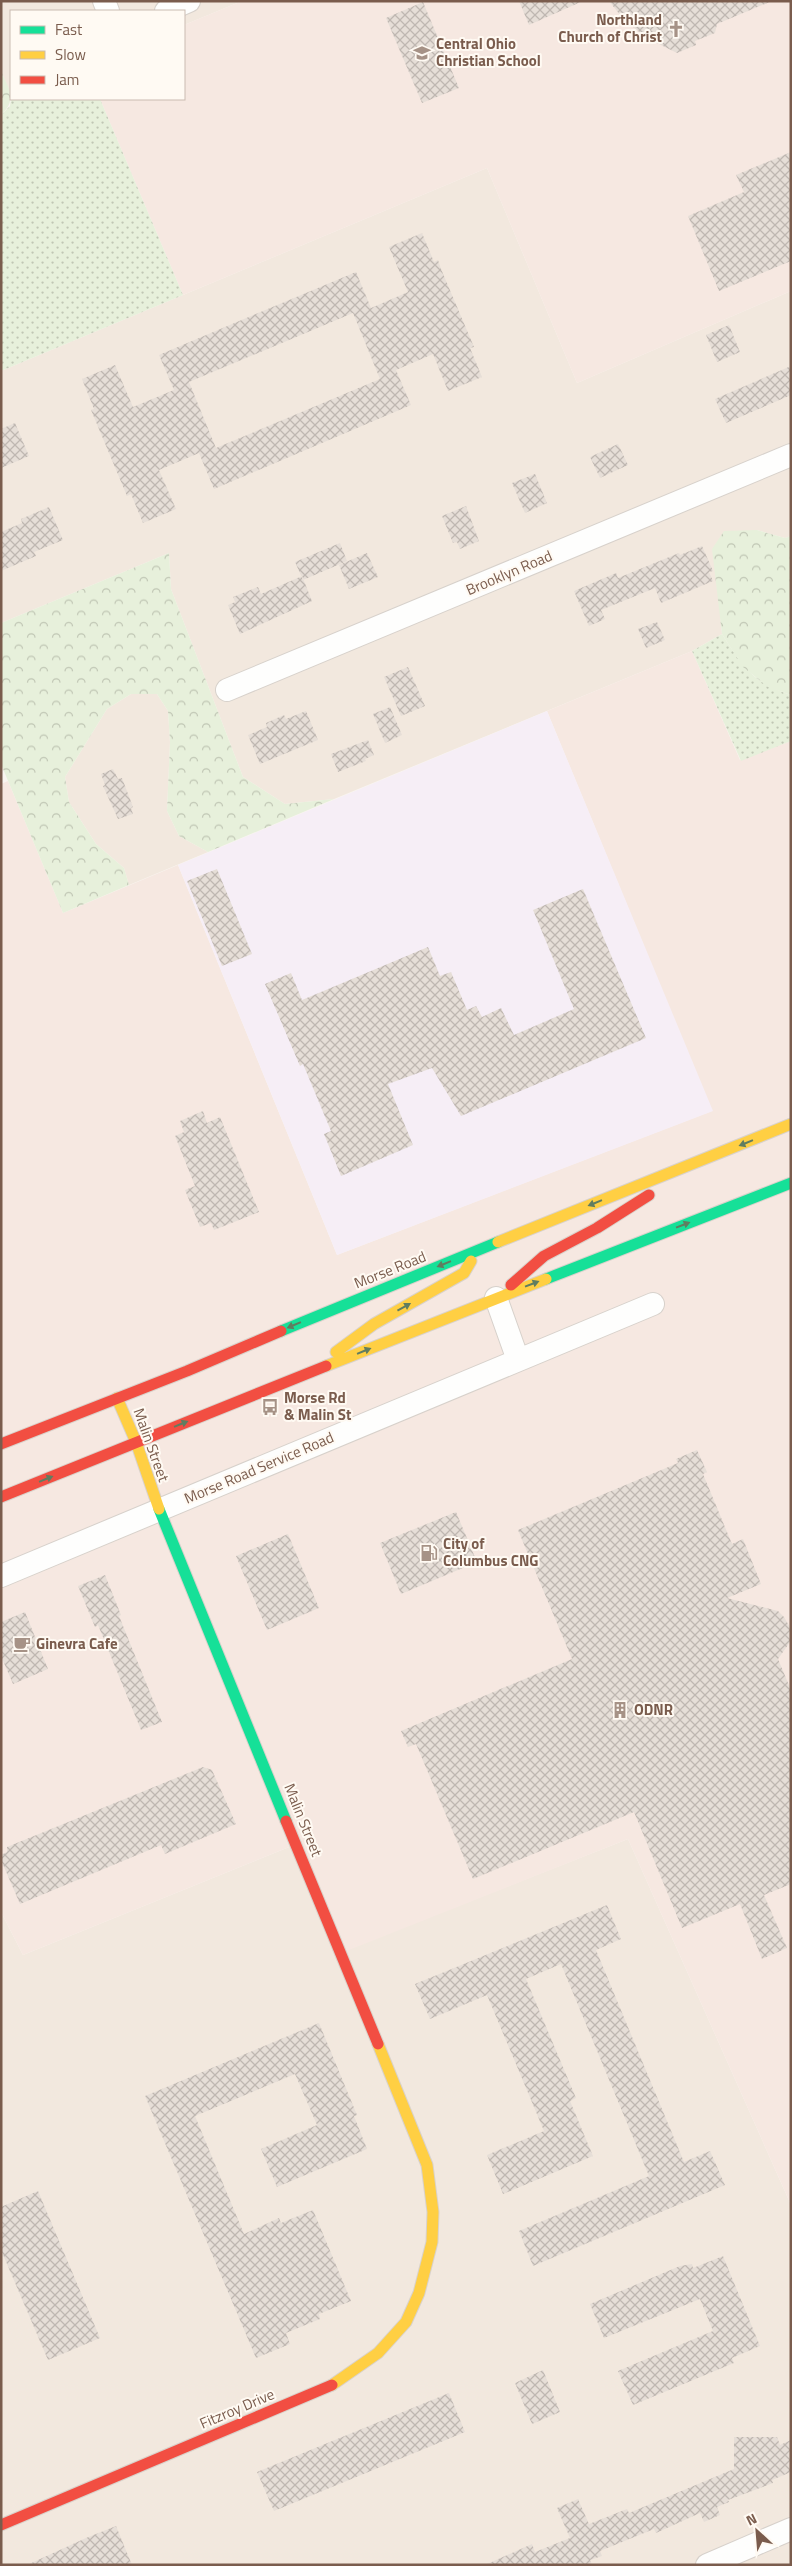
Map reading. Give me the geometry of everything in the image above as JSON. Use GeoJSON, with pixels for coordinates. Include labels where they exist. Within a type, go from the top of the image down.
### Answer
{"type":"FeatureCollection","features":[{"type":"Feature","properties":{"kind":"main road","name":"Morse Road"},"geometry":{"type":"LineString","coordinates":[[1,1444],[187,1372],[479,1250],[791,1124]]}},
{"type":"Feature","properties":{"kind":"main road"},"geometry":{"type":"LineString","coordinates":[[496,1298],[544,1256],[597,1228],[714,1156]]}},
{"type":"Feature","properties":{"kind":"main road"},"geometry":{"type":"LineString","coordinates":[[1,1497],[496,1298],[791,1183]]}},
{"type":"Feature","properties":{"kind":"main road"},"geometry":{"type":"LineString","coordinates":[[307,1374],[374,1324],[464,1273],[479,1250]]}},
{"type":"Feature","properties":{"kind":"main road","name":"Malin Street"},"geometry":{"type":"LineString","coordinates":[[117,1398],[136,1442],[159,1510],[427,2164],[433,2194],[434,2228],[430,2260]]}},
{"type":"Feature","properties":{"kind":"main road","name":"Fitzroy Drive"},"geometry":{"type":"LineString","coordinates":[[1,2525],[327,2388],[352,2374],[378,2354],[404,2326],[413,2310],[430,2260]]}},
{"type":"Feature","properties":{"kind":"street","name":"Brooklyn Road"},"geometry":{"type":"LineString","coordinates":[[227,690],[791,455]]}},
{"type":"Feature","properties":{"kind":"street"},"geometry":{"type":"LineString","coordinates":[[496,1298],[518,1360]]}},
{"type":"Feature","properties":{"kind":"street","name":"Morse Road Service Road"},"geometry":{"type":"LineString","coordinates":[[1,1576],[653,1304]]}},
{"type":"Feature","properties":{"kind":"street"},"geometry":{"type":"LineString","coordinates":[[708,2565],[791,2528]]}},
{"type":"Feature","properties":{"kind":"shaded area"},"geometry":{"type":"Polygon","coordinates":[[[1,1],[242,1],[185,25],[185,10],[10,10],[10,93],[1,71],[1,1]]]}},
{"type":"Feature","properties":{"kind":"shaded area"},"geometry":{"type":"Polygon","coordinates":[[[242,1],[791,1],[791,291],[577,383],[487,168],[183,295],[100,100],[185,100],[185,25],[242,1]]]}},
{"type":"Feature","properties":{"kind":"shaded area"},"geometry":{"type":"Polygon","coordinates":[[[487,168],[577,383],[791,291],[791,536],[785,538],[757,530],[719,597],[722,634],[692,651],[334,799],[285,804],[243,777],[171,589],[169,553],[1,623],[1,371],[487,168]]]}},
{"type":"Feature","properties":{"kind":"shaded area"},"geometry":{"type":"Polygon","coordinates":[[[692,651],[740,760],[791,741],[791,2205],[628,1839],[344,1952],[299,1843],[23,1955],[1,1912],[1,784],[8,781],[63,913],[178,865],[337,1255],[712,1111],[547,711],[692,651]]]}},
{"type":"Feature","properties":{"kind":"shaded area"},"geometry":{"type":"Polygon","coordinates":[[[131,694],[157,694],[168,711],[170,742],[167,811],[179,836],[208,852],[129,885],[124,868],[96,844],[69,802],[65,777],[107,709],[131,694]]]}},
{"type":"Feature","properties":{"kind":"shaded area"},"geometry":{"type":"Polygon","coordinates":[[[547,711],[713,1111],[337,1255],[178,865],[547,711]]]}},
{"type":"Feature","properties":{"kind":"shaded area"},"geometry":{"type":"Polygon","coordinates":[[[628,1839],[791,2205],[791,2565],[1,2565],[1,1912],[23,1955],[299,1843],[344,1951],[628,1839]]]}},
{"type":"Feature","properties":{"kind":"green space"},"geometry":{"type":"Polygon","coordinates":[[[1,71],[9,89],[11,100],[1,115],[1,71]]]}},
{"type":"Feature","properties":{"kind":"green space"},"geometry":{"type":"Polygon","coordinates":[[[11,100],[100,100],[183,295],[1,371],[1,115],[10,106],[11,100]]]}},
{"type":"Feature","properties":{"kind":"green space"},"geometry":{"type":"Polygon","coordinates":[[[757,530],[785,538],[791,536],[791,695],[768,687],[743,667],[722,634],[712,549],[724,531],[757,530]]]}},
{"type":"Feature","properties":{"kind":"green space"},"geometry":{"type":"Polygon","coordinates":[[[169,553],[171,589],[243,777],[285,804],[334,799],[208,852],[179,836],[167,811],[170,742],[168,711],[157,694],[131,694],[107,709],[65,777],[69,802],[96,844],[124,868],[129,885],[63,913],[1,764],[1,623],[169,553]]]}},
{"type":"Feature","properties":{"kind":"green space"},"geometry":{"type":"Polygon","coordinates":[[[722,634],[736,656],[750,672],[767,685],[791,695],[791,741],[741,761],[692,651],[722,634]]]}},
{"type":"Feature","properties":{"kind":"building","name":"Northland Church of Christ"},"geometry":{"type":"Polygon","coordinates":[[[519,1],[583,1],[529,25],[519,1]]]}},
{"type":"Feature","properties":{"kind":"building","name":"Northland Church of Christ"},"geometry":{"type":"Polygon","coordinates":[[[609,1],[772,1],[717,24],[715,33],[695,41],[696,45],[677,53],[647,38],[624,20],[609,1]]]}},
{"type":"Feature","properties":{"kind":"building","name":"Central Ohio Christian School"},"geometry":{"type":"Polygon","coordinates":[[[423,2],[459,88],[422,103],[386,18],[423,2]]]}},
{"type":"Feature","properties":{"kind":"building"},"geometry":{"type":"Polygon","coordinates":[[[791,152],[791,261],[719,291],[688,216],[744,192],[736,175],[791,152]]]}},
{"type":"Feature","properties":{"kind":"building"},"geometry":{"type":"Polygon","coordinates":[[[422,233],[434,262],[438,260],[474,347],[470,348],[482,377],[448,391],[433,354],[396,370],[411,405],[214,489],[199,453],[159,470],[176,509],[143,523],[131,494],[127,496],[91,410],[94,409],[82,379],[115,365],[133,407],[174,390],[159,355],[356,272],[371,308],[408,292],[389,247],[422,233]],[[353,313],[189,382],[216,448],[380,379],[353,313]]]}},
{"type":"Feature","properties":{"kind":"building"},"geometry":{"type":"Polygon","coordinates":[[[729,325],[740,352],[717,362],[706,335],[729,325]]]}},
{"type":"Feature","properties":{"kind":"building"},"geometry":{"type":"Polygon","coordinates":[[[791,366],[791,395],[726,423],[715,399],[791,366]]]}},
{"type":"Feature","properties":{"kind":"building"},"geometry":{"type":"Polygon","coordinates":[[[15,423],[29,456],[1,468],[1,429],[15,423]]]}},
{"type":"Feature","properties":{"kind":"building"},"geometry":{"type":"Polygon","coordinates":[[[618,444],[628,465],[600,478],[590,457],[618,444]]]}},
{"type":"Feature","properties":{"kind":"building"},"geometry":{"type":"Polygon","coordinates":[[[535,474],[547,503],[525,513],[512,483],[535,474]]]}},
{"type":"Feature","properties":{"kind":"building"},"geometry":{"type":"Polygon","coordinates":[[[466,506],[479,541],[460,549],[457,542],[453,543],[442,516],[466,506]]]}},
{"type":"Feature","properties":{"kind":"building"},"geometry":{"type":"Polygon","coordinates":[[[49,507],[63,540],[34,552],[36,556],[1,571],[1,532],[22,523],[21,519],[49,507]]]}},
{"type":"Feature","properties":{"kind":"building"},"geometry":{"type":"Polygon","coordinates":[[[340,543],[347,561],[303,580],[295,562],[340,543]]]}},
{"type":"Feature","properties":{"kind":"building"},"geometry":{"type":"Polygon","coordinates":[[[702,546],[713,571],[709,572],[713,581],[661,603],[655,588],[601,610],[605,619],[589,626],[574,591],[616,573],[618,578],[679,553],[680,555],[702,546]]]}},
{"type":"Feature","properties":{"kind":"building"},"geometry":{"type":"Polygon","coordinates":[[[367,553],[378,577],[349,589],[339,565],[367,553]]]}},
{"type":"Feature","properties":{"kind":"building"},"geometry":{"type":"Polygon","coordinates":[[[302,576],[312,601],[240,634],[228,605],[235,602],[233,597],[258,587],[261,594],[302,576]]]}},
{"type":"Feature","properties":{"kind":"building"},"geometry":{"type":"Polygon","coordinates":[[[657,622],[665,640],[646,648],[638,629],[657,622]]]}},
{"type":"Feature","properties":{"kind":"building"},"geometry":{"type":"Polygon","coordinates":[[[408,667],[425,706],[401,716],[384,677],[408,667]]]}},
{"type":"Feature","properties":{"kind":"building"},"geometry":{"type":"Polygon","coordinates":[[[390,707],[402,735],[385,743],[373,714],[390,707]]]}},
{"type":"Feature","properties":{"kind":"building"},"geometry":{"type":"Polygon","coordinates":[[[306,711],[318,740],[260,764],[248,735],[267,727],[266,723],[284,715],[286,719],[306,711]]]}},
{"type":"Feature","properties":{"kind":"building"},"geometry":{"type":"Polygon","coordinates":[[[368,740],[374,755],[365,759],[366,761],[338,772],[331,754],[368,740]]]}},
{"type":"Feature","properties":{"kind":"building"},"geometry":{"type":"Polygon","coordinates":[[[113,769],[118,779],[122,778],[133,807],[131,808],[133,814],[118,819],[103,786],[105,785],[101,774],[113,769]]]}},
{"type":"Feature","properties":{"kind":"building"},"geometry":{"type":"Polygon","coordinates":[[[217,869],[252,954],[222,966],[187,881],[217,869]]]}},
{"type":"Feature","properties":{"kind":"building"},"geometry":{"type":"Polygon","coordinates":[[[583,889],[646,1038],[461,1116],[432,1068],[388,1084],[413,1145],[341,1176],[324,1134],[331,1131],[303,1064],[300,1066],[265,984],[291,973],[302,1000],[428,947],[440,976],[451,972],[467,1010],[476,1006],[482,1017],[501,1008],[514,1035],[574,1009],[533,910],[583,889]]]}},
{"type":"Feature","properties":{"kind":"building"},"geometry":{"type":"Polygon","coordinates":[[[203,1111],[207,1123],[220,1117],[259,1212],[214,1230],[211,1223],[200,1227],[185,1190],[195,1186],[175,1136],[184,1132],[180,1121],[203,1111]]]}},
{"type":"Feature","properties":{"kind":"building","name":"ODNR"},"geometry":{"type":"Polygon","coordinates":[[[697,1450],[707,1472],[703,1474],[732,1544],[743,1539],[761,1584],[727,1598],[778,1611],[791,1629],[790,1642],[778,1659],[791,1690],[791,1884],[764,1895],[787,1948],[762,1959],[740,1904],[682,1928],[634,1812],[473,1879],[416,1744],[408,1747],[401,1731],[572,1659],[518,1530],[678,1463],[676,1459],[697,1450]]]}},
{"type":"Feature","properties":{"kind":"building","name":"City of Columbus CNG"},"geometry":{"type":"Polygon","coordinates":[[[456,1512],[477,1562],[401,1594],[380,1543],[456,1512]]]}},
{"type":"Feature","properties":{"kind":"building"},"geometry":{"type":"Polygon","coordinates":[[[288,1534],[319,1608],[267,1630],[236,1556],[288,1534]]]}},
{"type":"Feature","properties":{"kind":"building"},"geometry":{"type":"Polygon","coordinates":[[[105,1575],[121,1615],[119,1616],[162,1722],[141,1730],[98,1625],[95,1627],[78,1586],[105,1575]]]}},
{"type":"Feature","properties":{"kind":"building"},"geometry":{"type":"Polygon","coordinates":[[[25,1612],[48,1669],[13,1684],[1,1656],[1,1622],[25,1612]]]}},
{"type":"Feature","properties":{"kind":"building"},"geometry":{"type":"Polygon","coordinates":[[[203,1767],[212,1770],[236,1824],[165,1854],[161,1845],[20,1904],[1,1860],[1,1855],[7,1852],[7,1847],[203,1767]]]}},
{"type":"Feature","properties":{"kind":"building"},"geometry":{"type":"Polygon","coordinates":[[[607,1905],[621,1939],[596,1950],[684,2162],[710,2151],[725,2185],[533,2266],[519,2231],[649,2176],[561,1964],[526,1979],[576,2098],[570,2101],[593,2156],[503,2194],[487,2155],[544,2131],[487,1995],[430,2019],[415,1984],[607,1905]]]}},
{"type":"Feature","properties":{"kind":"building"},"geometry":{"type":"Polygon","coordinates":[[[319,2023],[357,2115],[354,2116],[367,2149],[277,2187],[261,2149],[317,2125],[295,2074],[195,2116],[244,2234],[279,2218],[281,2223],[313,2210],[351,2301],[319,2314],[320,2319],[286,2333],[290,2344],[256,2358],[145,2096],[319,2023]]]}},
{"type":"Feature","properties":{"kind":"building"},"geometry":{"type":"Polygon","coordinates":[[[38,2191],[100,2338],[48,2360],[1,2250],[1,2207],[38,2191]]]}},
{"type":"Feature","properties":{"kind":"building"},"geometry":{"type":"Polygon","coordinates":[[[723,2256],[760,2346],[732,2358],[734,2363],[633,2405],[618,2371],[713,2331],[700,2299],[604,2338],[590,2304],[680,2266],[692,2264],[693,2268],[723,2256]]]}},
{"type":"Feature","properties":{"kind":"building"},"geometry":{"type":"Polygon","coordinates":[[[543,2370],[560,2412],[532,2424],[515,2383],[543,2370]]]}},
{"type":"Feature","properties":{"kind":"building"},"geometry":{"type":"Polygon","coordinates":[[[449,2393],[465,2432],[274,2511],[257,2472],[449,2393]]]}},
{"type":"Feature","properties":{"kind":"building"},"geometry":{"type":"Polygon","coordinates":[[[734,2437],[777,2437],[780,2445],[791,2440],[791,2472],[772,2480],[773,2483],[728,2500],[729,2502],[717,2507],[720,2515],[704,2522],[700,2513],[656,2533],[654,2529],[600,2551],[602,2556],[590,2560],[592,2565],[485,2565],[532,2544],[535,2552],[570,2538],[557,2508],[578,2499],[589,2524],[627,2509],[629,2513],[734,2469],[734,2437]]]}},
{"type":"Feature","properties":{"kind":"building"},"geometry":{"type":"Polygon","coordinates":[[[116,2526],[132,2565],[27,2565],[86,2538],[116,2526]]]}},
{"type":"Feature","properties":{"kind":"traffic: fast"},"geometry":{"type":"LineString","coordinates":[[546,1279],[791,1183]]}},
{"type":"Feature","properties":{"kind":"traffic: fast"},"geometry":{"type":"LineString","coordinates":[[281,1331],[498,1242]]}},
{"type":"Feature","properties":{"kind":"traffic: fast"},"geometry":{"type":"LineString","coordinates":[[159,1509],[286,1821]]}},
{"type":"Feature","properties":{"kind":"traffic: slow"},"geometry":{"type":"LineString","coordinates":[[498,1242],[791,1124]]}},
{"type":"Feature","properties":{"kind":"traffic: slow"},"geometry":{"type":"LineString","coordinates":[[336,1352],[374,1324],[464,1273],[471,1261]]}},
{"type":"Feature","properties":{"kind":"traffic: slow"},"geometry":{"type":"LineString","coordinates":[[326,1366],[546,1279]]}},
{"type":"Feature","properties":{"kind":"traffic: slow"},"geometry":{"type":"LineString","coordinates":[[117,1398],[136,1442],[159,1509]]}},
{"type":"Feature","properties":{"kind":"traffic: slow"},"geometry":{"type":"LineString","coordinates":[[332,2385],[378,2353],[406,2322],[419,2293],[432,2242],[433,2212],[427,2165],[378,2044]]}},
{"type":"Feature","properties":{"kind":"traffic: jam"},"geometry":{"type":"LineString","coordinates":[[511,1285],[544,1256],[597,1228],[649,1195]]}},
{"type":"Feature","properties":{"kind":"traffic: jam"},"geometry":{"type":"LineString","coordinates":[[1,1444],[187,1371],[281,1331]]}},
{"type":"Feature","properties":{"kind":"traffic: jam"},"geometry":{"type":"LineString","coordinates":[[1,1497],[326,1366]]}},
{"type":"Feature","properties":{"kind":"traffic: jam"},"geometry":{"type":"LineString","coordinates":[[286,1821],[378,2044]]}},
{"type":"Feature","properties":{"kind":"traffic: jam"},"geometry":{"type":"LineString","coordinates":[[1,2525],[332,2385]]}},
{"type":"Feature","properties":{"kind":"place","name":"Northland Church of Christ"},"geometry":{"type":"Point","coordinates":[676,29]}},
{"type":"Feature","properties":{"kind":"place","name":"Central Ohio Christian School"},"geometry":{"type":"Point","coordinates":[422,53]}},
{"type":"Feature","properties":{"kind":"place","name":"Morse Rd & Malin St"},"geometry":{"type":"Point","coordinates":[270,1407]}},
{"type":"Feature","properties":{"kind":"place","name":"City of Columbus CNG"},"geometry":{"type":"Point","coordinates":[429,1553]}},
{"type":"Feature","properties":{"kind":"place","name":"Ginevra Cafe"},"geometry":{"type":"Point","coordinates":[22,1644]}},
{"type":"Feature","properties":{"kind":"place","name":"ODNR"},"geometry":{"type":"Point","coordinates":[620,1710]}}]}
